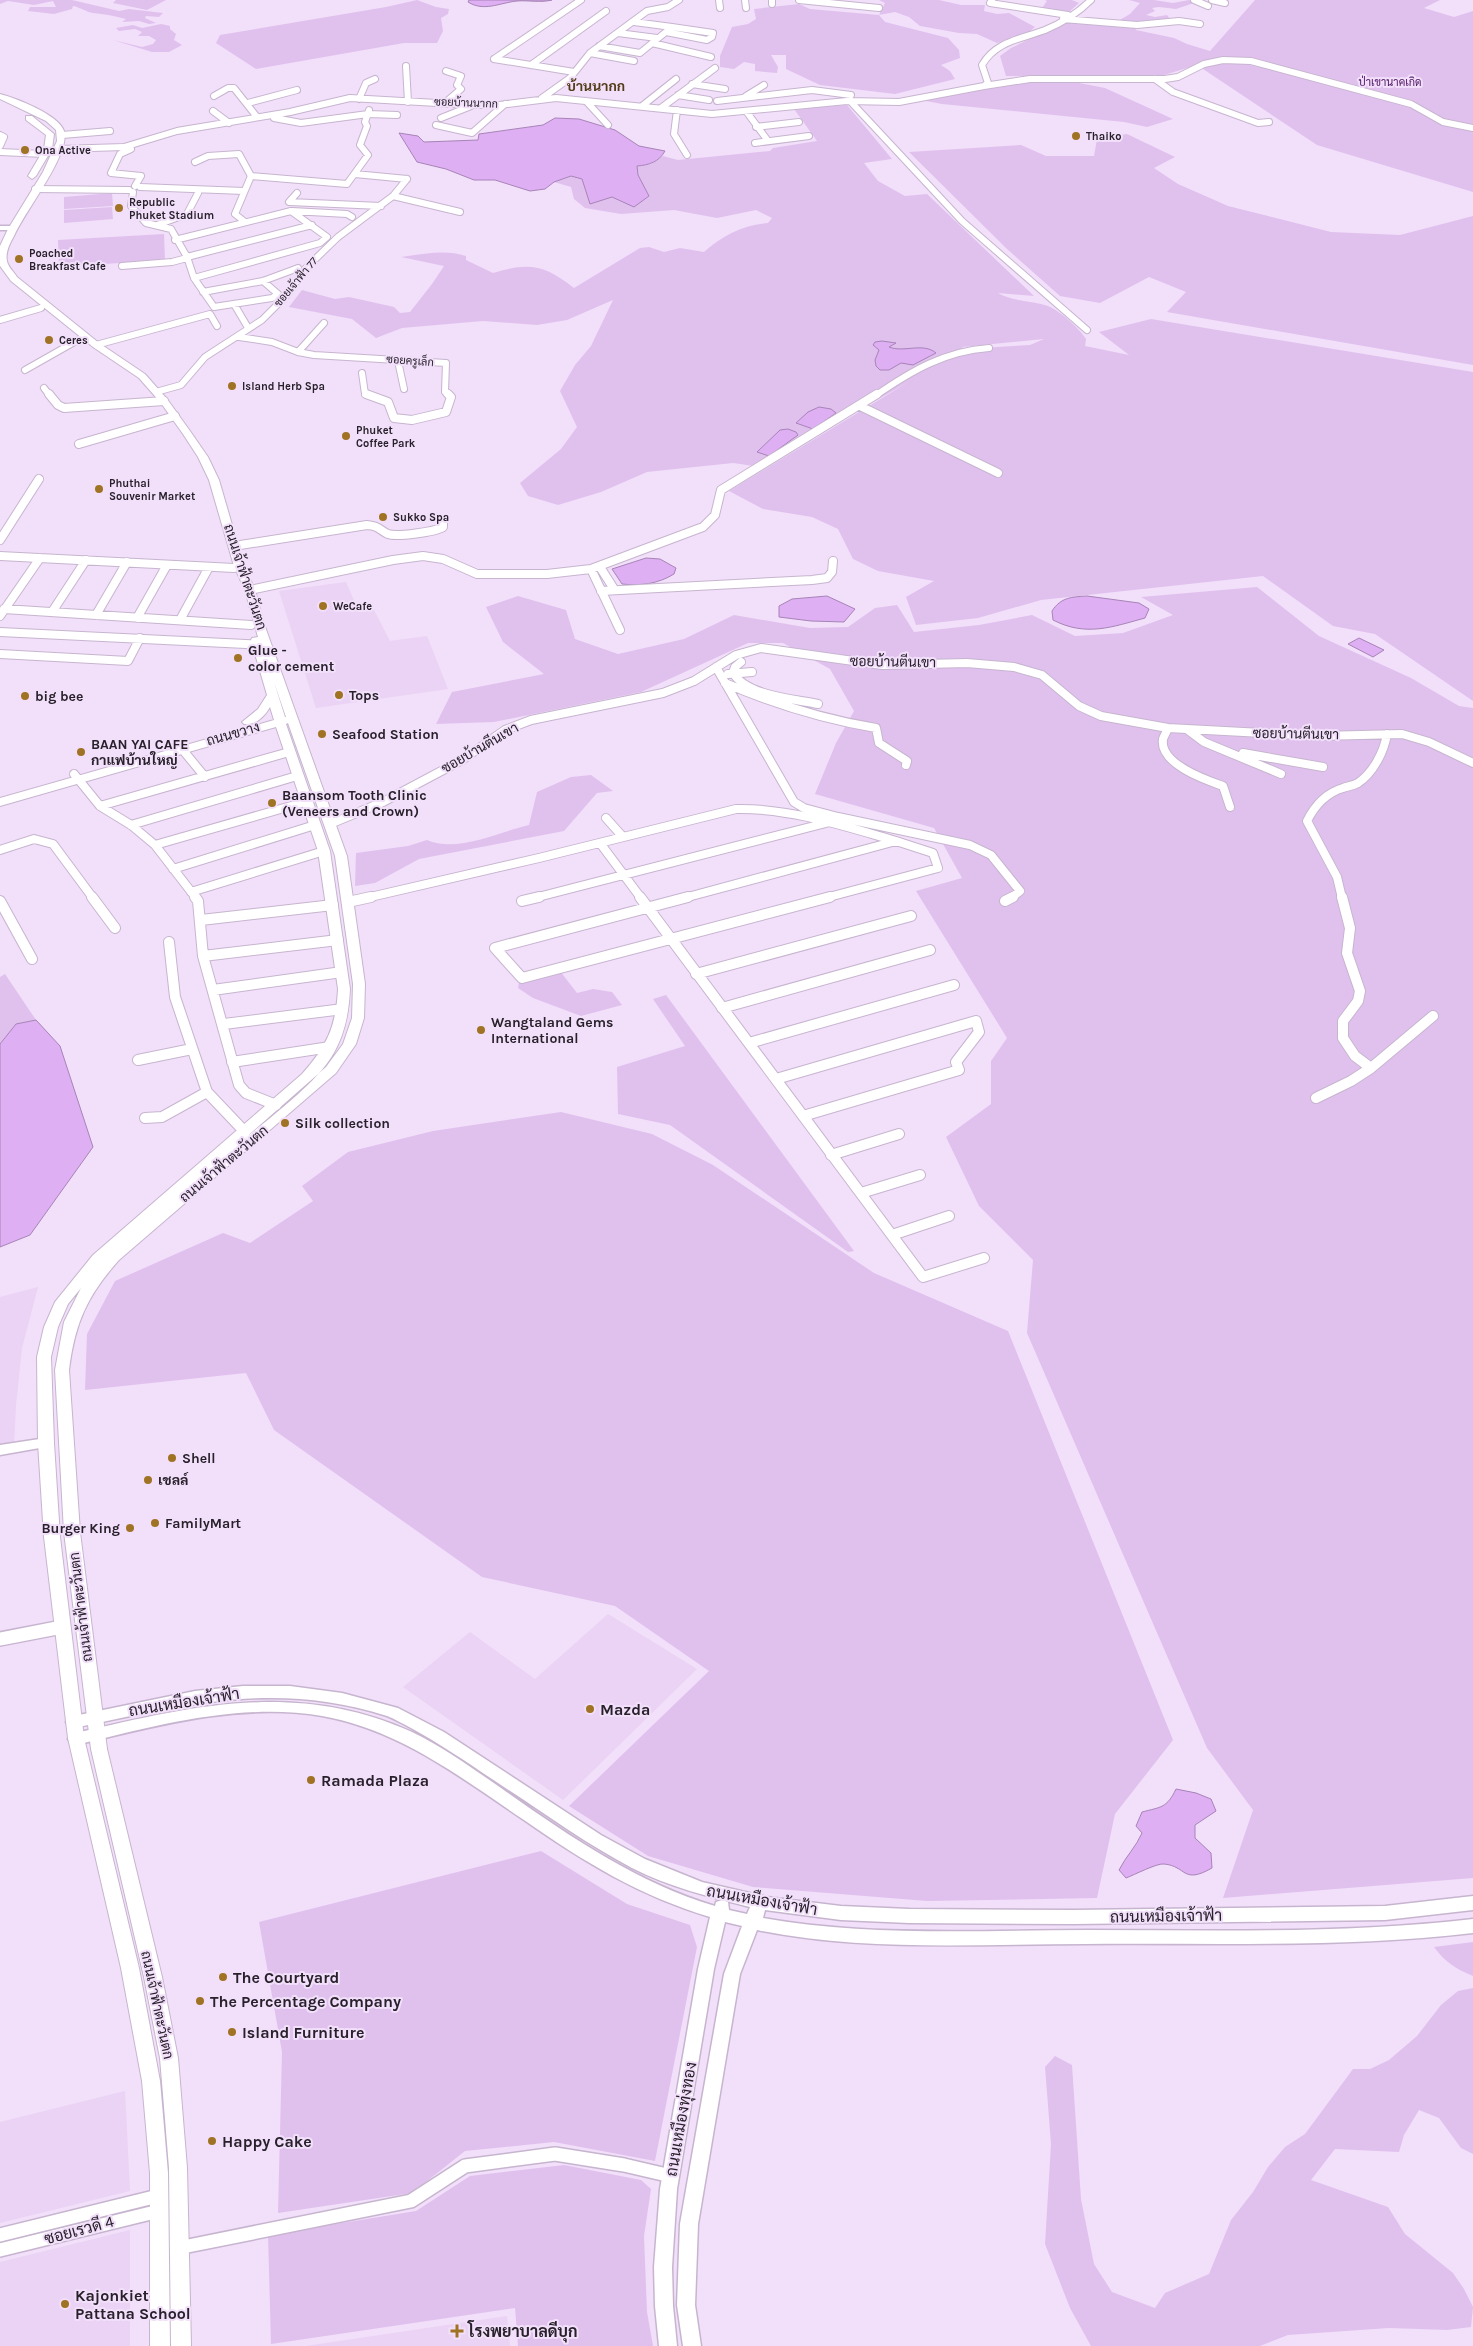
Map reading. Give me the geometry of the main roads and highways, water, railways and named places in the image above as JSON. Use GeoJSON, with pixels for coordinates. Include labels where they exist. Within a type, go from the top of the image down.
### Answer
{"type":"FeatureCollection","features":[{"type":"Feature","properties":{"kind":"main road","name":"ถนนเจ้าฟ้าตะวันตก"},"geometry":{"type":"LineString","coordinates":[[0,96],[50,120],[60,129],[62,135],[59,150],[4,230]]}},
{"type":"Feature","properties":{"kind":"main road","name":"ถนนเจ้าฟ้าตะวันตก"},"geometry":{"type":"LineString","coordinates":[[0,103],[38,123],[50,134],[33,186]]}},
{"type":"Feature","properties":{"kind":"main road","name":"ถนนเจ้าฟ้าตะวันตก"},"geometry":{"type":"LineString","coordinates":[[20,197],[4,230],[5,240],[2,259],[5,267],[14,279],[81,338],[96,345],[142,376],[156,392],[159,402]]}},
{"type":"Feature","properties":{"kind":"main road","name":"ถนนเจ้าฟ้าตะวันตก"},"geometry":{"type":"LineString","coordinates":[[0,273],[8,283],[81,338],[159,402],[203,457],[214,480],[239,566],[250,590],[272,695],[305,802],[324,851],[342,972],[343,1009],[339,1026],[330,1047],[314,1070],[111,1245],[82,1276],[62,1302],[51,1327],[44,1357],[46,1443],[52,1537],[75,1730],[130,1968],[151,2081],[159,2173],[160,2346]]}},
{"type":"Feature","properties":{"kind":"main road","name":"ถนนเจ้าฟ้าตะวันตก"},"geometry":{"type":"LineString","coordinates":[[171,417],[210,488],[251,625],[262,645],[293,715],[341,856],[349,904],[360,1002],[358,1018],[349,1044],[338,1061],[320,1082],[124,1248],[86,1290],[71,1319],[64,1349],[62,1370],[72,1532],[96,1726],[169,2058],[178,2168],[181,2346]]}},
{"type":"Feature","properties":{"kind":"main road"},"geometry":{"type":"LineString","coordinates":[[248,726],[262,712],[272,695]]}},
{"type":"Feature","properties":{"kind":"main road","name":"ถนนขวาง"},"geometry":{"type":"LineString","coordinates":[[0,802],[76,777],[279,717],[293,715]]}},
{"type":"Feature","properties":{"kind":"main road"},"geometry":{"type":"LineString","coordinates":[[248,726],[284,734]]}},
{"type":"Feature","properties":{"kind":"main road","name":"ถนนขวาง"},"geometry":{"type":"LineString","coordinates":[[0,796],[182,749],[248,726]]}},
{"type":"Feature","properties":{"kind":"main road"},"geometry":{"type":"LineString","coordinates":[[46,1443],[66,1440]]}},
{"type":"Feature","properties":{"kind":"place","name":"Thaiko"},"geometry":{"type":"Point","coordinates":[1076,136]}},
{"type":"Feature","properties":{"kind":"place","name":"Ona Active"},"geometry":{"type":"Point","coordinates":[25,150]}},
{"type":"Feature","properties":{"kind":"place","name":"Republic Phuket Stadium"},"geometry":{"type":"Point","coordinates":[119,208]}},
{"type":"Feature","properties":{"kind":"place","name":"Poached Breakfast Cafe"},"geometry":{"type":"Point","coordinates":[19,259]}},
{"type":"Feature","properties":{"kind":"place","name":"Ceres"},"geometry":{"type":"Point","coordinates":[49,340]}},
{"type":"Feature","properties":{"kind":"place","name":"Island Herb Spa"},"geometry":{"type":"Point","coordinates":[232,386]}},
{"type":"Feature","properties":{"kind":"place","name":"Phuket Coffee Park"},"geometry":{"type":"Point","coordinates":[346,436]}},
{"type":"Feature","properties":{"kind":"place","name":"Phuthai Souvenir Market"},"geometry":{"type":"Point","coordinates":[99,489]}},
{"type":"Feature","properties":{"kind":"place","name":"Sukko Spa"},"geometry":{"type":"Point","coordinates":[383,517]}},
{"type":"Feature","properties":{"kind":"place","name":"WeCafe"},"geometry":{"type":"Point","coordinates":[323,606]}},
{"type":"Feature","properties":{"kind":"place","name":"Glue - color cement"},"geometry":{"type":"Point","coordinates":[238,658]}},
{"type":"Feature","properties":{"kind":"place","name":"Tops"},"geometry":{"type":"Point","coordinates":[339,695]}},
{"type":"Feature","properties":{"kind":"place","name":"big bee"},"geometry":{"type":"Point","coordinates":[25,696]}},
{"type":"Feature","properties":{"kind":"place","name":"Seafood Station"},"geometry":{"type":"Point","coordinates":[322,734]}},
{"type":"Feature","properties":{"kind":"place","name":"BAAN YAI CAFE กาแฟบ้านใหญ่"},"geometry":{"type":"Point","coordinates":[81,752]}},
{"type":"Feature","properties":{"kind":"place","name":"Baansom Tooth Clinic (Veneers and Crown)"},"geometry":{"type":"Point","coordinates":[272,803]}},
{"type":"Feature","properties":{"kind":"place","name":"Wangtaland Gems International"},"geometry":{"type":"Point","coordinates":[481,1030]}},
{"type":"Feature","properties":{"kind":"place","name":"Silk collection"},"geometry":{"type":"Point","coordinates":[285,1123]}},
{"type":"Feature","properties":{"kind":"place","name":"Shell"},"geometry":{"type":"Point","coordinates":[172,1458]}},
{"type":"Feature","properties":{"kind":"place","name":"เชลล์"},"geometry":{"type":"Point","coordinates":[148,1480]}},
{"type":"Feature","properties":{"kind":"place","name":"FamilyMart"},"geometry":{"type":"Point","coordinates":[155,1523]}},
{"type":"Feature","properties":{"kind":"place","name":"Burger King"},"geometry":{"type":"Point","coordinates":[130,1528]}},
{"type":"Feature","properties":{"kind":"place","name":"Mazda"},"geometry":{"type":"Point","coordinates":[590,1709]}},
{"type":"Feature","properties":{"kind":"place","name":"Ramada Plaza"},"geometry":{"type":"Point","coordinates":[311,1780]}},
{"type":"Feature","properties":{"kind":"place","name":"The Courtyard"},"geometry":{"type":"Point","coordinates":[223,1977]}},
{"type":"Feature","properties":{"kind":"place","name":"The Percentage Company"},"geometry":{"type":"Point","coordinates":[200,2001]}},
{"type":"Feature","properties":{"kind":"place","name":"Island Furniture"},"geometry":{"type":"Point","coordinates":[232,2032]}},
{"type":"Feature","properties":{"kind":"place","name":"Happy Cake"},"geometry":{"type":"Point","coordinates":[212,2141]}},
{"type":"Feature","properties":{"kind":"place","name":"Kajonkiet Pattana School"},"geometry":{"type":"Point","coordinates":[65,2304]}},
{"type":"Feature","properties":{"kind":"place","name":"โรงพยาบาลดีบุก"},"geometry":{"type":"Point","coordinates":[457,2331]}},
{"type":"Feature","properties":{"kind":"district","name":"บ้านนากก"},"geometry":{"type":"Point","coordinates":[596,86]}},
{"type":"Feature","properties":{"kind":"park label","name":"ป่าเขานาคเกิด"},"geometry":{"type":"Point","coordinates":[1390,82]}}]}
